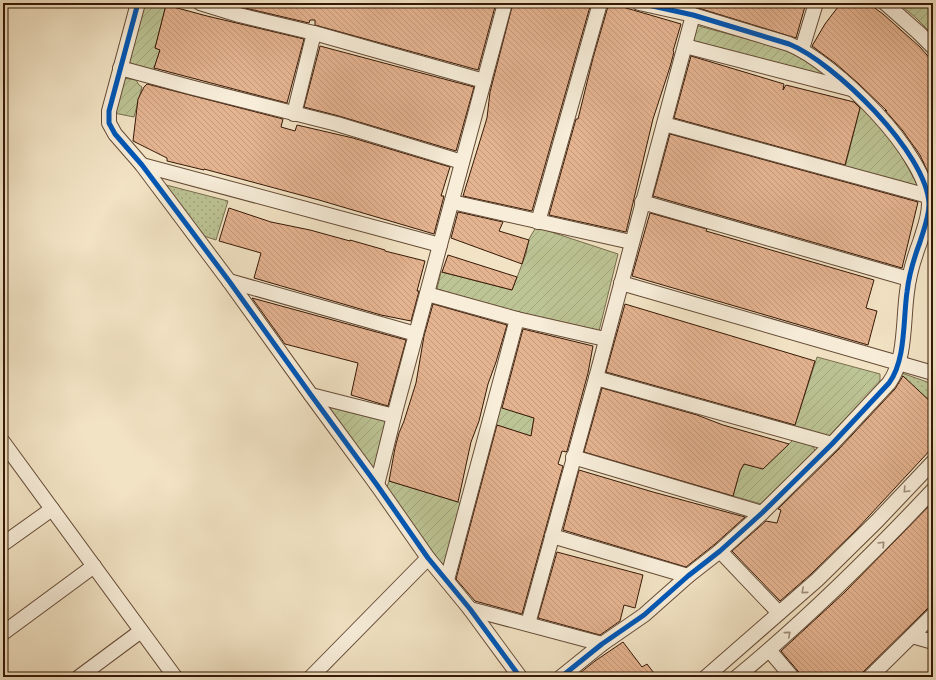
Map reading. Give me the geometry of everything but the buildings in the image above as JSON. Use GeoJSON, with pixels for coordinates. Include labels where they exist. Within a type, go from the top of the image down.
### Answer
{"type":"FeatureCollection","features":[{"type":"Feature","properties":{"kind":"street"},"geometry":{"type":"LineString","coordinates":[[138,3],[109,111],[109,123],[115,134],[142,165],[229,280],[428,558],[470,609],[520,677]]}},
{"type":"Feature","properties":{"kind":"street"},"geometry":{"type":"LineString","coordinates":[[200,3],[239,15],[314,33],[484,81]]}},
{"type":"Feature","properties":{"kind":"street"},"geometry":{"type":"LineString","coordinates":[[377,485],[394,416],[505,3]]}},
{"type":"Feature","properties":{"kind":"street"},"geometry":{"type":"LineString","coordinates":[[538,222],[600,3]]}},
{"type":"Feature","properties":{"kind":"street"},"geometry":{"type":"LineString","coordinates":[[561,677],[602,644],[644,615],[688,576],[720,551],[762,513],[832,444],[890,383],[900,362],[909,279],[928,217],[930,202],[922,180],[906,150],[892,131],[854,89],[828,67],[802,49],[785,42],[693,15],[639,3]]}},
{"type":"Feature","properties":{"kind":"street"},"geometry":{"type":"LineString","coordinates":[[802,49],[816,3]]}},
{"type":"Feature","properties":{"kind":"street"},"geometry":{"type":"LineString","coordinates":[[885,3],[933,47]]}},
{"type":"Feature","properties":{"kind":"street"},"geometry":{"type":"LineString","coordinates":[[528,624],[596,378],[605,339],[693,15]]}},
{"type":"Feature","properties":{"kind":"street"},"geometry":{"type":"LineString","coordinates":[[294,114],[314,33]]}},
{"type":"Feature","properties":{"kind":"street"},"geometry":{"type":"LineString","coordinates":[[685,46],[854,89]]}},
{"type":"Feature","properties":{"kind":"street"},"geometry":{"type":"LineString","coordinates":[[120,68],[190,88],[337,124],[462,162]]}},
{"type":"Feature","properties":{"kind":"street"},"geometry":{"type":"LineString","coordinates":[[664,124],[930,202]]}},
{"type":"Feature","properties":{"kind":"street"},"geometry":{"type":"LineString","coordinates":[[142,165],[440,245]]}},
{"type":"Feature","properties":{"kind":"street"},"geometry":{"type":"LineString","coordinates":[[452,202],[631,242]]}},
{"type":"Feature","properties":{"kind":"street"},"geometry":{"type":"LineString","coordinates":[[642,202],[909,279]]}},
{"type":"Feature","properties":{"kind":"street"},"geometry":{"type":"LineString","coordinates":[[229,280],[416,334]]}},
{"type":"Feature","properties":{"kind":"street"},"geometry":{"type":"LineString","coordinates":[[621,283],[900,362],[933,373]]}},
{"type":"Feature","properties":{"kind":"street"},"geometry":{"type":"LineString","coordinates":[[427,294],[517,319],[605,339]]}},
{"type":"Feature","properties":{"kind":"street"},"geometry":{"type":"LineString","coordinates":[[446,580],[517,319]]}},
{"type":"Feature","properties":{"kind":"street"},"geometry":{"type":"LineString","coordinates":[[596,378],[832,444]]}},
{"type":"Feature","properties":{"kind":"street"},"geometry":{"type":"LineString","coordinates":[[311,395],[394,416]]}},
{"type":"Feature","properties":{"kind":"street"},"geometry":{"type":"LineString","coordinates":[[4,447],[52,509],[175,677]]}},
{"type":"Feature","properties":{"kind":"street"},"geometry":{"type":"LineString","coordinates":[[573,457],[762,513]]}},
{"type":"Feature","properties":{"kind":"street"},"geometry":{"type":"LineString","coordinates":[[706,677],[817,580],[933,462]]}},
{"type":"Feature","properties":{"kind":"street"},"geometry":{"type":"LineString","coordinates":[[737,677],[832,594],[933,490]]}},
{"type":"Feature","properties":{"kind":"street"},"geometry":{"type":"LineString","coordinates":[[3,544],[52,509]]}},
{"type":"Feature","properties":{"kind":"street"},"geometry":{"type":"LineString","coordinates":[[552,536],[688,576]]}},
{"type":"Feature","properties":{"kind":"street"},"geometry":{"type":"LineString","coordinates":[[720,551],[779,613]]}},
{"type":"Feature","properties":{"kind":"street"},"geometry":{"type":"LineString","coordinates":[[311,677],[428,558]]}},
{"type":"Feature","properties":{"kind":"street"},"geometry":{"type":"LineString","coordinates":[[3,633],[94,566]]}},
{"type":"Feature","properties":{"kind":"street"},"geometry":{"type":"LineString","coordinates":[[817,580],[832,594]]}},
{"type":"Feature","properties":{"kind":"street"},"geometry":{"type":"LineString","coordinates":[[470,609],[602,644]]}},
{"type":"Feature","properties":{"kind":"street"},"geometry":{"type":"LineString","coordinates":[[870,677],[933,615]]}},
{"type":"Feature","properties":{"kind":"street"},"geometry":{"type":"LineString","coordinates":[[79,677],[141,630]]}},
{"type":"Feature","properties":{"kind":"street"},"geometry":{"type":"LineString","coordinates":[[912,636],[933,642]]}},
{"type":"Feature","properties":{"kind":"street"},"geometry":{"type":"LineString","coordinates":[[769,650],[792,677]]}},
{"type":"Feature","properties":{"kind":"green space"},"geometry":{"type":"Polygon","coordinates":[[[145,3],[160,3],[166,5],[155,48],[160,50],[153,72],[128,62],[145,3]]]}},
{"type":"Feature","properties":{"kind":"green space"},"geometry":{"type":"Polygon","coordinates":[[[898,3],[933,3],[933,35],[915,17],[898,3]]]}},
{"type":"Feature","properties":{"kind":"green space"},"geometry":{"type":"Polygon","coordinates":[[[695,25],[788,50],[807,59],[834,82],[692,49],[695,25]]]}},
{"type":"Feature","properties":{"kind":"green space"},"geometry":{"type":"Polygon","coordinates":[[[123,78],[136,80],[142,87],[134,117],[114,113],[123,78]]]}},
{"type":"Feature","properties":{"kind":"green space"},"geometry":{"type":"Polygon","coordinates":[[[861,104],[900,153],[919,188],[845,167],[861,104]]]}},
{"type":"Feature","properties":{"kind":"green space"},"geometry":{"type":"Polygon","coordinates":[[[166,185],[228,201],[216,240],[195,233],[163,187],[166,185]]]}},
{"type":"Feature","properties":{"kind":"green space"},"geometry":{"type":"Polygon","coordinates":[[[536,227],[618,254],[598,335],[437,289],[441,272],[512,290],[526,254],[529,239],[536,227]]]}},
{"type":"Feature","properties":{"kind":"green space"},"geometry":{"type":"Polygon","coordinates":[[[817,357],[880,374],[880,383],[829,436],[794,428],[817,357]]]}},
{"type":"Feature","properties":{"kind":"green space"},"geometry":{"type":"Polygon","coordinates":[[[899,372],[933,384],[933,404],[902,376],[899,372]]]}},
{"type":"Feature","properties":{"kind":"green space"},"geometry":{"type":"Polygon","coordinates":[[[326,403],[388,419],[375,470],[368,469],[323,408],[326,403]]]}},
{"type":"Feature","properties":{"kind":"green space"},"geometry":{"type":"Polygon","coordinates":[[[497,406],[534,418],[531,436],[496,425],[497,406]]]}},
{"type":"Feature","properties":{"kind":"green space"},"geometry":{"type":"Polygon","coordinates":[[[793,440],[813,446],[815,451],[761,504],[733,496],[740,471],[744,464],[763,469],[793,440]]]}},
{"type":"Feature","properties":{"kind":"green space"},"geometry":{"type":"Polygon","coordinates":[[[389,481],[458,502],[463,505],[446,564],[439,564],[386,490],[389,481]]]}},
{"type":"Feature","properties":{"kind":"cycle path"},"geometry":{"type":"LineString","coordinates":[[138,3],[109,111],[109,123],[115,134],[142,165],[229,281],[428,558],[470,609],[520,677]]}},
{"type":"Feature","properties":{"kind":"cycle path"},"geometry":{"type":"LineString","coordinates":[[561,677],[602,644],[644,615],[688,576],[720,551],[762,513],[832,444],[889,383],[894,374],[901,351],[909,279],[929,209],[924,183],[913,160],[896,136],[875,112],[853,89],[830,69],[808,54],[789,44],[693,15],[639,3]]}}]}
